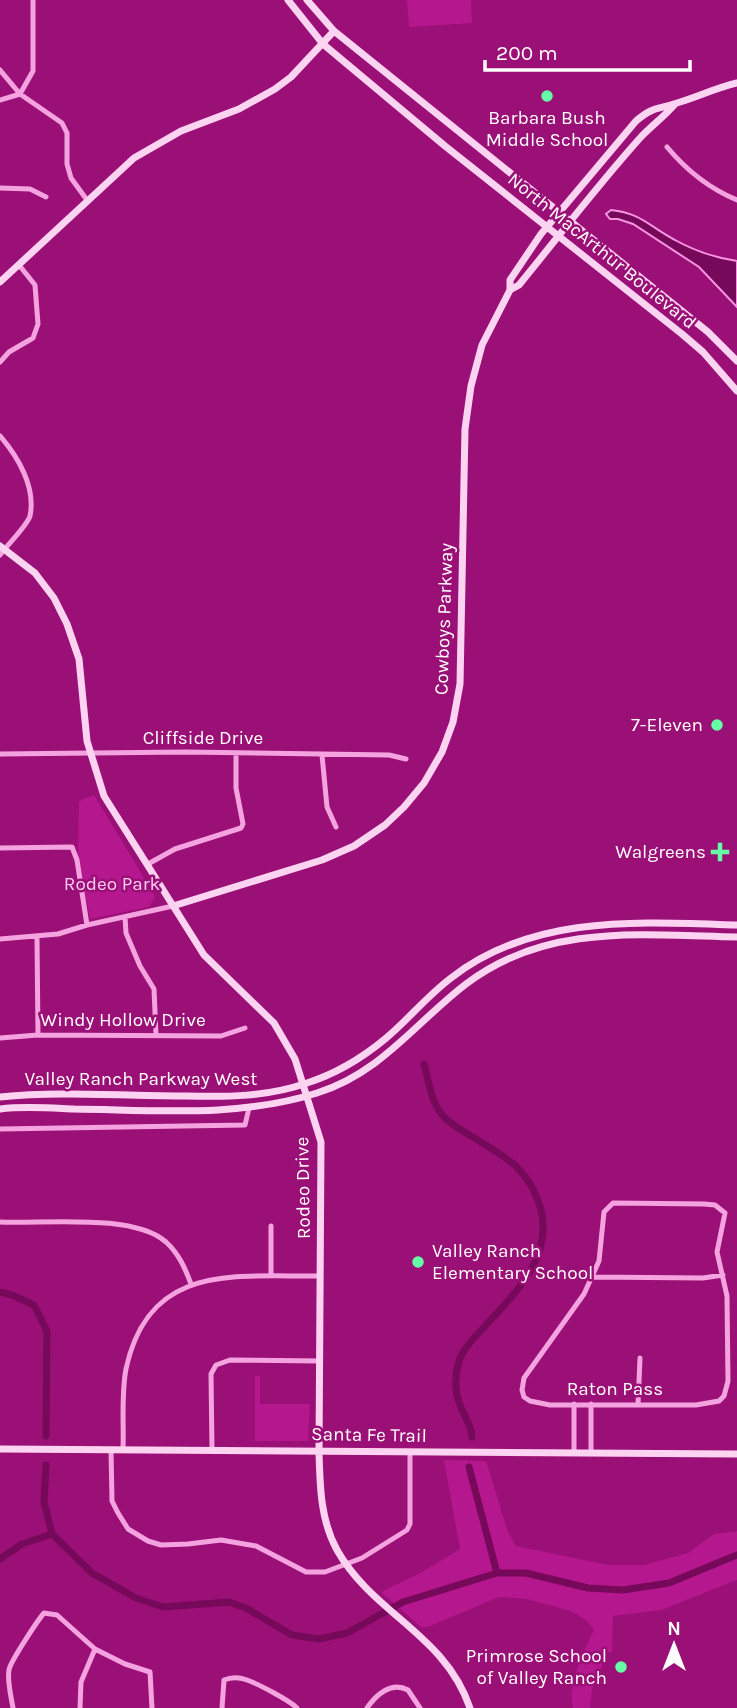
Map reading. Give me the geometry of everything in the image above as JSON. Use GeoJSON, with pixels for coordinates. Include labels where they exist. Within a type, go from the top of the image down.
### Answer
{"type":"FeatureCollection","features":[{"type":"Feature","properties":{"kind":"street"},"geometry":{"type":"LineString","coordinates":[[0,100],[20,94],[33,71],[33,0]]}},
{"type":"Feature","properties":{"kind":"street","name":"North MacArthur Boulevard"},"geometry":{"type":"LineString","coordinates":[[288,0],[323,44],[442,144],[703,352],[737,391]]}},
{"type":"Feature","properties":{"kind":"street","name":"North MacArthur Boulevard"},"geometry":{"type":"LineString","coordinates":[[307,0],[334,31],[708,332],[737,361]]}},
{"type":"Feature","properties":{"kind":"street"},"geometry":{"type":"LineString","coordinates":[[0,282],[127,164],[152,146],[181,131],[239,108],[275,89],[291,77],[334,31]]}},
{"type":"Feature","properties":{"kind":"street"},"geometry":{"type":"LineString","coordinates":[[0,70],[20,94],[62,123],[67,133],[67,164],[71,178],[87,200]]}},
{"type":"Feature","properties":{"kind":"street","name":"Cowboys Parkway"},"geometry":{"type":"LineString","coordinates":[[0,939],[37,938],[58,934],[173,906],[322,860],[354,846],[385,825],[404,807],[424,783],[442,752],[453,722],[460,684],[465,429],[471,386],[482,345],[510,290],[510,280],[547,227],[636,121],[650,110],[737,83]]}},
{"type":"Feature","properties":{"kind":"street","name":"Cowboys Parkway"},"geometry":{"type":"LineString","coordinates":[[510,290],[519,285],[641,136],[675,104]]}},
{"type":"Feature","properties":{"kind":"street"},"geometry":{"type":"LineString","coordinates":[[667,147],[683,168],[737,200]]}},
{"type":"Feature","properties":{"kind":"street"},"geometry":{"type":"LineString","coordinates":[[0,188],[30,189],[46,197]]}},
{"type":"Feature","properties":{"kind":"street"},"geometry":{"type":"LineString","coordinates":[[0,362],[9,352],[33,338],[38,324],[35,285],[19,265]]}},
{"type":"Feature","properties":{"kind":"street"},"geometry":{"type":"LineString","coordinates":[[0,436],[13,451],[26,474],[30,499],[30,517],[2,550]]}},
{"type":"Feature","properties":{"kind":"street","name":"Rodeo Drive"},"geometry":{"type":"LineString","coordinates":[[2,550],[35,573],[54,598],[67,624],[79,659],[83,711],[91,754],[104,796],[204,955],[274,1023],[295,1059],[321,1142],[319,1451],[320,1492],[324,1515],[337,1550],[347,1564],[373,1595],[436,1649],[453,1671],[470,1708]]}},
{"type":"Feature","properties":{"kind":"street"},"geometry":{"type":"LineString","coordinates":[[148,864],[175,849],[241,828],[243,824],[236,788],[236,753]]}},
{"type":"Feature","properties":{"kind":"street","name":"Cliffside Drive"},"geometry":{"type":"LineString","coordinates":[[0,754],[236,753],[389,755],[407,759]]}},
{"type":"Feature","properties":{"kind":"street"},"geometry":{"type":"LineString","coordinates":[[322,755],[327,807],[336,827]]}},
{"type":"Feature","properties":{"kind":"street"},"geometry":{"type":"LineString","coordinates":[[0,848],[72,847],[77,860],[87,925]]}},
{"type":"Feature","properties":{"kind":"street"},"geometry":{"type":"LineString","coordinates":[[125,917],[127,933],[140,966],[153,989],[156,1035]]}},
{"type":"Feature","properties":{"kind":"street"},"geometry":{"type":"LineString","coordinates":[[629,935],[630,924]]}},
{"type":"Feature","properties":{"kind":"street","name":"Valley Ranch Parkway West"},"geometry":{"type":"LineString","coordinates":[[0,1097],[256,1095],[304,1084],[340,1069],[384,1040],[452,977],[497,951],[538,935],[575,927],[630,924],[737,925]]}},
{"type":"Feature","properties":{"kind":"street","name":"Valley Ranch Parkway West"},"geometry":{"type":"LineString","coordinates":[[0,1109],[220,1111],[307,1096],[353,1077],[392,1051],[458,990],[512,956],[577,939],[629,935],[737,937]]}},
{"type":"Feature","properties":{"kind":"street"},"geometry":{"type":"LineString","coordinates":[[37,938],[38,1035]]}},
{"type":"Feature","properties":{"kind":"street"},"geometry":{"type":"LineString","coordinates":[[506,947],[512,956]]}},
{"type":"Feature","properties":{"kind":"street"},"geometry":{"type":"LineString","coordinates":[[497,951],[502,960]]}},
{"type":"Feature","properties":{"kind":"street","name":"Windy Hollow Drive"},"geometry":{"type":"LineString","coordinates":[[0,1038],[38,1035],[221,1036],[245,1028]]}},
{"type":"Feature","properties":{"kind":"street"},"geometry":{"type":"LineString","coordinates":[[29,1108],[30,1096]]}},
{"type":"Feature","properties":{"kind":"street"},"geometry":{"type":"LineString","coordinates":[[162,1110],[163,1096]]}},
{"type":"Feature","properties":{"kind":"street"},"geometry":{"type":"LineString","coordinates":[[0,1129],[245,1125],[249,1108]]}},
{"type":"Feature","properties":{"kind":"street"},"geometry":{"type":"LineString","coordinates":[[615,1203],[715,1205],[725,1213],[717,1252],[723,1275],[703,1278],[593,1277],[599,1261],[604,1212],[608,1206],[615,1203]]}},
{"type":"Feature","properties":{"kind":"street"},"geometry":{"type":"LineString","coordinates":[[0,1222],[115,1223],[136,1227],[152,1233],[170,1245],[182,1261],[191,1284]]}},
{"type":"Feature","properties":{"kind":"street"},"geometry":{"type":"LineString","coordinates":[[271,1226],[271,1276]]}},
{"type":"Feature","properties":{"kind":"street","name":"Raton Pass"},"geometry":{"type":"LineString","coordinates":[[593,1277],[568,1319],[524,1378],[522,1390],[524,1397],[530,1401],[550,1405],[704,1404],[719,1401],[724,1396],[728,1381],[727,1296],[723,1275]]}},
{"type":"Feature","properties":{"kind":"street"},"geometry":{"type":"LineString","coordinates":[[123,1450],[126,1370],[134,1343],[144,1323],[173,1293],[191,1284],[229,1277],[320,1276]]}},
{"type":"Feature","properties":{"kind":"street"},"geometry":{"type":"LineString","coordinates":[[638,1405],[640,1358]]}},
{"type":"Feature","properties":{"kind":"street"},"geometry":{"type":"LineString","coordinates":[[212,1450],[211,1374],[216,1365],[230,1360],[320,1361]]}},
{"type":"Feature","properties":{"kind":"street"},"geometry":{"type":"LineString","coordinates":[[573,1404],[574,1453]]}},
{"type":"Feature","properties":{"kind":"street"},"geometry":{"type":"LineString","coordinates":[[591,1404],[591,1453]]}},
{"type":"Feature","properties":{"kind":"street","name":"Santa Fe Trail"},"geometry":{"type":"LineString","coordinates":[[0,1449],[737,1454]]}},
{"type":"Feature","properties":{"kind":"street"},"geometry":{"type":"LineString","coordinates":[[111,1450],[112,1501],[128,1529],[148,1541],[170,1545],[221,1540],[256,1546],[306,1572],[325,1572],[347,1564],[407,1530],[411,1524],[410,1452]]}},
{"type":"Feature","properties":{"kind":"street"},"geometry":{"type":"LineString","coordinates":[[13,1708],[8,1672],[10,1664],[35,1623],[44,1614],[57,1615],[95,1649],[125,1664],[150,1672],[152,1708]]}},
{"type":"Feature","properties":{"kind":"street"},"geometry":{"type":"LineString","coordinates":[[80,1708],[80,1682],[95,1649]]}},
{"type":"Feature","properties":{"kind":"street"},"geometry":{"type":"LineString","coordinates":[[222,1708],[224,1680],[233,1678],[246,1679],[290,1701],[297,1708]]}},
{"type":"Feature","properties":{"kind":"street"},"geometry":{"type":"LineString","coordinates":[[367,1708],[381,1692],[395,1687],[408,1690],[420,1708]]}},
{"type":"Feature","properties":{"kind":"green space"},"geometry":{"type":"Polygon","coordinates":[[[407,0],[471,0],[472,23],[409,27],[407,0]]]}},
{"type":"Feature","properties":{"kind":"green space","name":"Rodeo Park"},"geometry":{"type":"Polygon","coordinates":[[[94,795],[155,896],[149,907],[90,919],[78,858],[79,801],[94,795]]]}},
{"type":"Feature","properties":{"kind":"green space"},"geometry":{"type":"Polygon","coordinates":[[[255,1376],[260,1376],[260,1404],[310,1404],[308,1441],[255,1441],[255,1376]]]}},
{"type":"Feature","properties":{"kind":"green space"},"geometry":{"type":"Polygon","coordinates":[[[444,1460],[486,1461],[508,1532],[516,1546],[608,1565],[644,1565],[688,1553],[714,1534],[737,1531],[737,1580],[661,1610],[613,1616],[612,1652],[608,1652],[592,1689],[590,1708],[573,1708],[574,1678],[594,1629],[585,1619],[571,1611],[527,1599],[499,1597],[428,1627],[421,1627],[381,1592],[460,1549],[444,1460]]]}},
{"type":"Feature","properties":{"kind":"shaded area"},"geometry":{"type":"Polygon","coordinates":[[[611,210],[638,217],[697,250],[737,261],[737,307],[699,267],[633,224],[610,219],[606,214],[611,210]]]}},
{"type":"Feature","properties":{"kind":"waterway"},"geometry":{"type":"LineString","coordinates":[[424,1064],[431,1092],[440,1112],[451,1123],[504,1157],[521,1172],[535,1192],[543,1224],[537,1257],[520,1287],[469,1344],[460,1359],[456,1374],[457,1394],[472,1437]]}},
{"type":"Feature","properties":{"kind":"waterway"},"geometry":{"type":"LineString","coordinates":[[0,1292],[34,1305],[47,1331],[46,1436]]}},
{"type":"Feature","properties":{"kind":"waterway"},"geometry":{"type":"LineString","coordinates":[[46,1465],[44,1502],[52,1534],[92,1573],[136,1598],[163,1607],[229,1602],[246,1608],[292,1635],[319,1639],[347,1633],[403,1602],[497,1573],[526,1573],[588,1588],[623,1590],[669,1583],[737,1555]]}},
{"type":"Feature","properties":{"kind":"waterway"},"geometry":{"type":"LineString","coordinates":[[469,1467],[497,1573]]}},
{"type":"Feature","properties":{"kind":"waterway"},"geometry":{"type":"LineString","coordinates":[[0,1559],[22,1544],[52,1534]]}},
{"type":"Feature","properties":{"kind":"place","name":"Barbara Bush Middle School"},"geometry":{"type":"Point","coordinates":[547,96]}},
{"type":"Feature","properties":{"kind":"place","name":"7-Eleven"},"geometry":{"type":"Point","coordinates":[717,725]}},
{"type":"Feature","properties":{"kind":"place","name":"Walgreens"},"geometry":{"type":"Point","coordinates":[720,852]}},
{"type":"Feature","properties":{"kind":"place","name":"Valley Ranch Elementary School"},"geometry":{"type":"Point","coordinates":[418,1262]}},
{"type":"Feature","properties":{"kind":"place","name":"Primrose School of Valley Ranch"},"geometry":{"type":"Point","coordinates":[621,1667]}}]}
